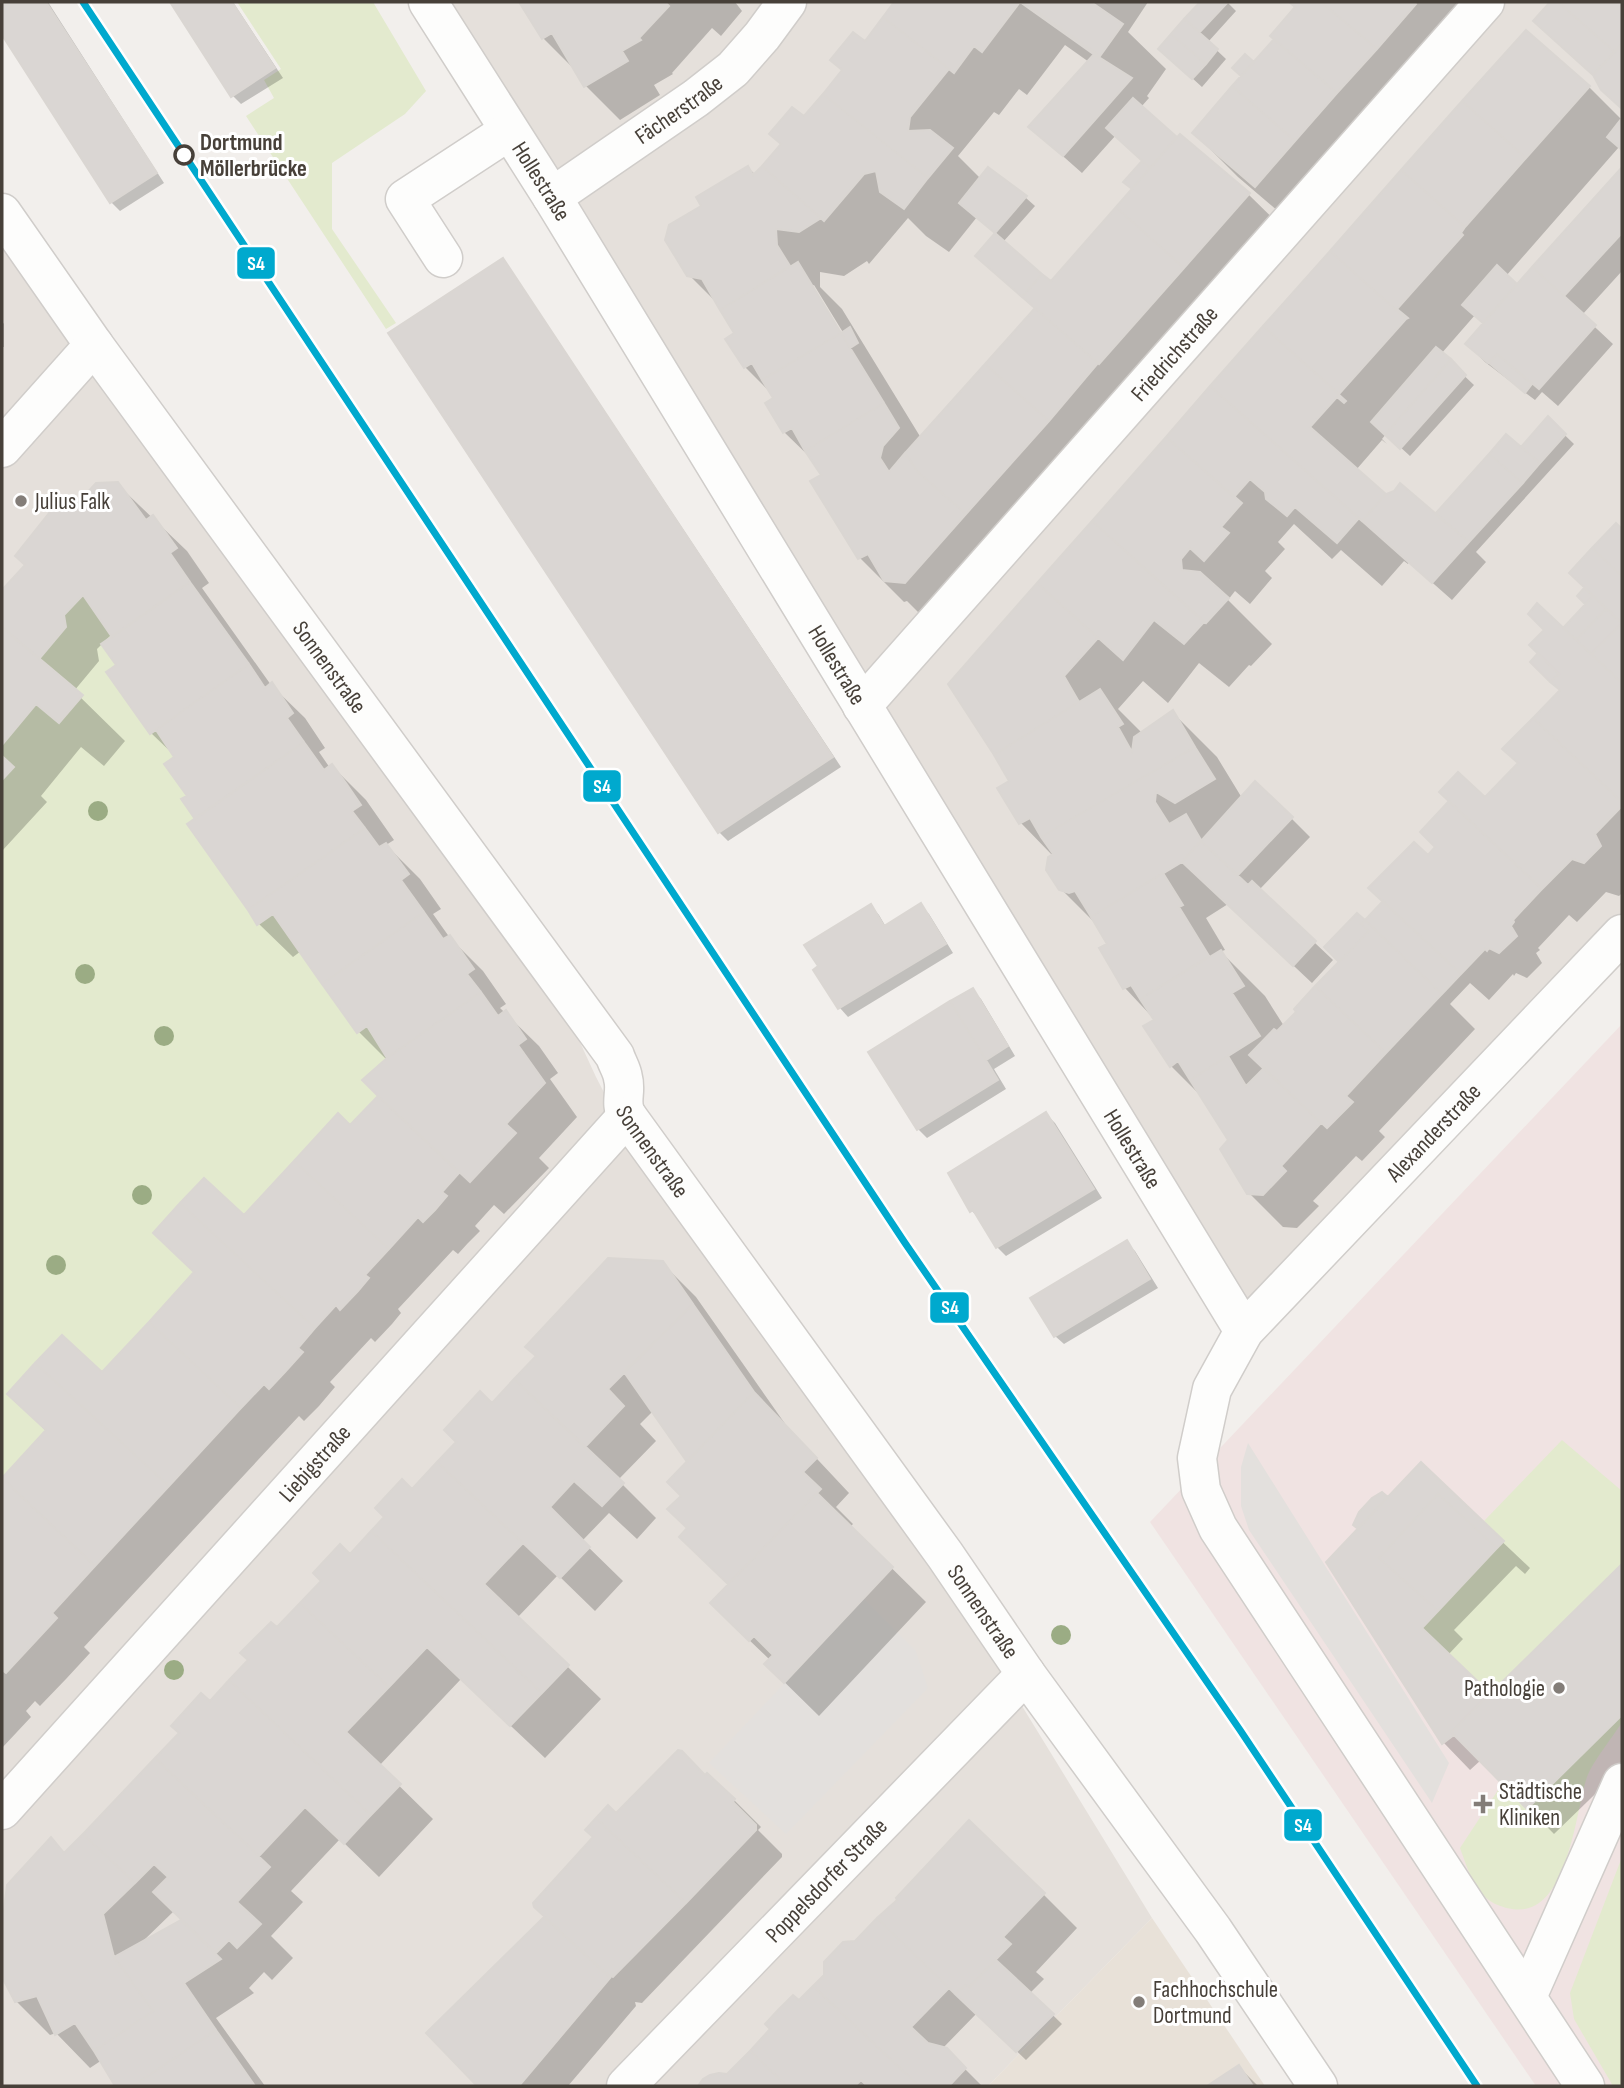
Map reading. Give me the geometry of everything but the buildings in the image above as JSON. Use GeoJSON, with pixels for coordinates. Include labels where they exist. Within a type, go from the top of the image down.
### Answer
{"type":"FeatureCollection","features":[{"type":"Feature","properties":{"kind":"street","name":"Hollestraße"},"geometry":{"type":"LineString","coordinates":[[428,2],[552,197],[1244,1331]]}},
{"type":"Feature","properties":{"kind":"street","name":"Fächerstraße"},"geometry":{"type":"LineString","coordinates":[[552,197],[696,98],[733,69],[787,2]]}},
{"type":"Feature","properties":{"kind":"street","name":"Friedrichstraße"},"geometry":{"type":"LineString","coordinates":[[862,706],[1485,2]]}},
{"type":"Feature","properties":{"kind":"street"},"geometry":{"type":"LineString","coordinates":[[443,258],[405,199],[509,131]]}},
{"type":"Feature","properties":{"kind":"street","name":"Sonnenstraße"},"geometry":{"type":"LineString","coordinates":[[2,213],[94,345],[615,1056],[623,1077],[625,1091],[622,1102],[627,1116],[945,1555],[1026,1674],[1213,1930],[1318,2086]]}},
{"type":"Feature","properties":{"kind":"street"},"geometry":{"type":"LineString","coordinates":[[2,448],[94,345]]}},
{"type":"Feature","properties":{"kind":"street","name":"Alexanderstraße"},"geometry":{"type":"LineString","coordinates":[[1585,2086],[1218,1528],[1201,1490],[1197,1458],[1212,1389],[1244,1331],[1622,934]]}},
{"type":"Feature","properties":{"kind":"street","name":"Liebigstraße"},"geometry":{"type":"LineString","coordinates":[[2,1810],[627,1116]]}},
{"type":"Feature","properties":{"kind":"street","name":"Poppelsdorfer Straße"},"geometry":{"type":"LineString","coordinates":[[625,2086],[1026,1674]]}},
{"type":"Feature","properties":{"kind":"street"},"geometry":{"type":"LineString","coordinates":[[1527,1997],[1622,1783]]}},
{"type":"Feature","properties":{"kind":"shaded area"},"geometry":{"type":"Polygon","coordinates":[[[444,2],[1622,2],[1622,915],[1246,1309],[444,2]]]}},
{"type":"Feature","properties":{"kind":"shaded area"},"geometry":{"type":"Polygon","coordinates":[[[2,233],[554,986],[629,1141],[930,1556],[1152,1918],[988,2086],[2,2086],[2,233]]]}},
{"type":"Feature","properties":{"kind":"shaded area","name":"Städtische Kliniken"},"geometry":{"type":"Polygon","coordinates":[[[1622,1024],[1622,2086],[1536,2086],[1150,1522],[1622,1024]]]}},
{"type":"Feature","properties":{"kind":"shaded area"},"geometry":{"type":"Polygon","coordinates":[[[1248,1443],[1449,1763],[1432,1803],[1249,1530],[1241,1506],[1241,1467],[1248,1443]]]}},
{"type":"Feature","properties":{"kind":"shaded area"},"geometry":{"type":"Polygon","coordinates":[[[864,1599],[916,1651],[928,1688],[786,1834],[709,1763],[864,1599]]]}},
{"type":"Feature","properties":{"kind":"shaded area","name":"Fachhochschule Dortmund"},"geometry":{"type":"Polygon","coordinates":[[[1152,1918],[1265,2086],[988,2086],[1152,1918]]]}},
{"type":"Feature","properties":{"kind":"green space"},"geometry":{"type":"Polygon","coordinates":[[[237,2],[373,2],[426,91],[405,114],[332,163],[332,229],[396,323],[386,329],[246,116],[274,98],[264,80],[281,69],[237,2]]]}},
{"type":"Feature","properties":{"kind":"green space"},"geometry":{"type":"Polygon","coordinates":[[[83,595],[112,637],[116,665],[106,673],[150,733],[156,730],[174,757],[164,764],[187,796],[181,800],[195,819],[187,825],[257,924],[273,914],[357,1033],[367,1026],[387,1058],[362,1080],[378,1097],[350,1125],[337,1114],[244,1215],[204,1178],[153,1234],[194,1272],[102,1372],[61,1335],[7,1394],[46,1430],[2,1478],[2,780],[14,767],[2,756],[2,745],[36,704],[59,723],[39,659],[65,627],[64,615],[83,595]]]}},
{"type":"Feature","properties":{"kind":"green space"},"geometry":{"type":"Polygon","coordinates":[[[1562,1440],[1622,1491],[1622,1564],[1490,1693],[1422,1628],[1504,1541],[1484,1521],[1562,1440]]]}},
{"type":"Feature","properties":{"kind":"green space"},"geometry":{"type":"Polygon","coordinates":[[[1622,1715],[1622,1722],[1587,1777],[1566,1860],[1546,1897],[1531,1907],[1512,1909],[1490,1901],[1477,1887],[1460,1848],[1502,1784],[1527,1808],[1622,1715]]]}},
{"type":"Feature","properties":{"kind":"green space"},"geometry":{"type":"Polygon","coordinates":[[[1622,1857],[1622,2086],[1613,2086],[1574,2019],[1570,1993],[1622,1857]]]}},
{"type":"Feature","properties":{"kind":"transit line","name":"S4"},"geometry":{"type":"LineString","coordinates":[[83,2],[905,1243],[1240,1730],[1477,2086]]}},
{"type":"Feature","properties":{"kind":"place","name":"Dortmund Möllerbrücke"},"geometry":{"type":"Point","coordinates":[184,155]}},
{"type":"Feature","properties":{"kind":"place","name":"Julius Falk"},"geometry":{"type":"Point","coordinates":[21,501]}},
{"type":"Feature","properties":{"kind":"place","name":"Pathologie"},"geometry":{"type":"Point","coordinates":[1559,1688]}},
{"type":"Feature","properties":{"kind":"place","name":"Städtische Kliniken"},"geometry":{"type":"Point","coordinates":[1483,1804]}},
{"type":"Feature","properties":{"kind":"place","name":"Fachhochschule Dortmund"},"geometry":{"type":"Point","coordinates":[1139,2002]}}]}
